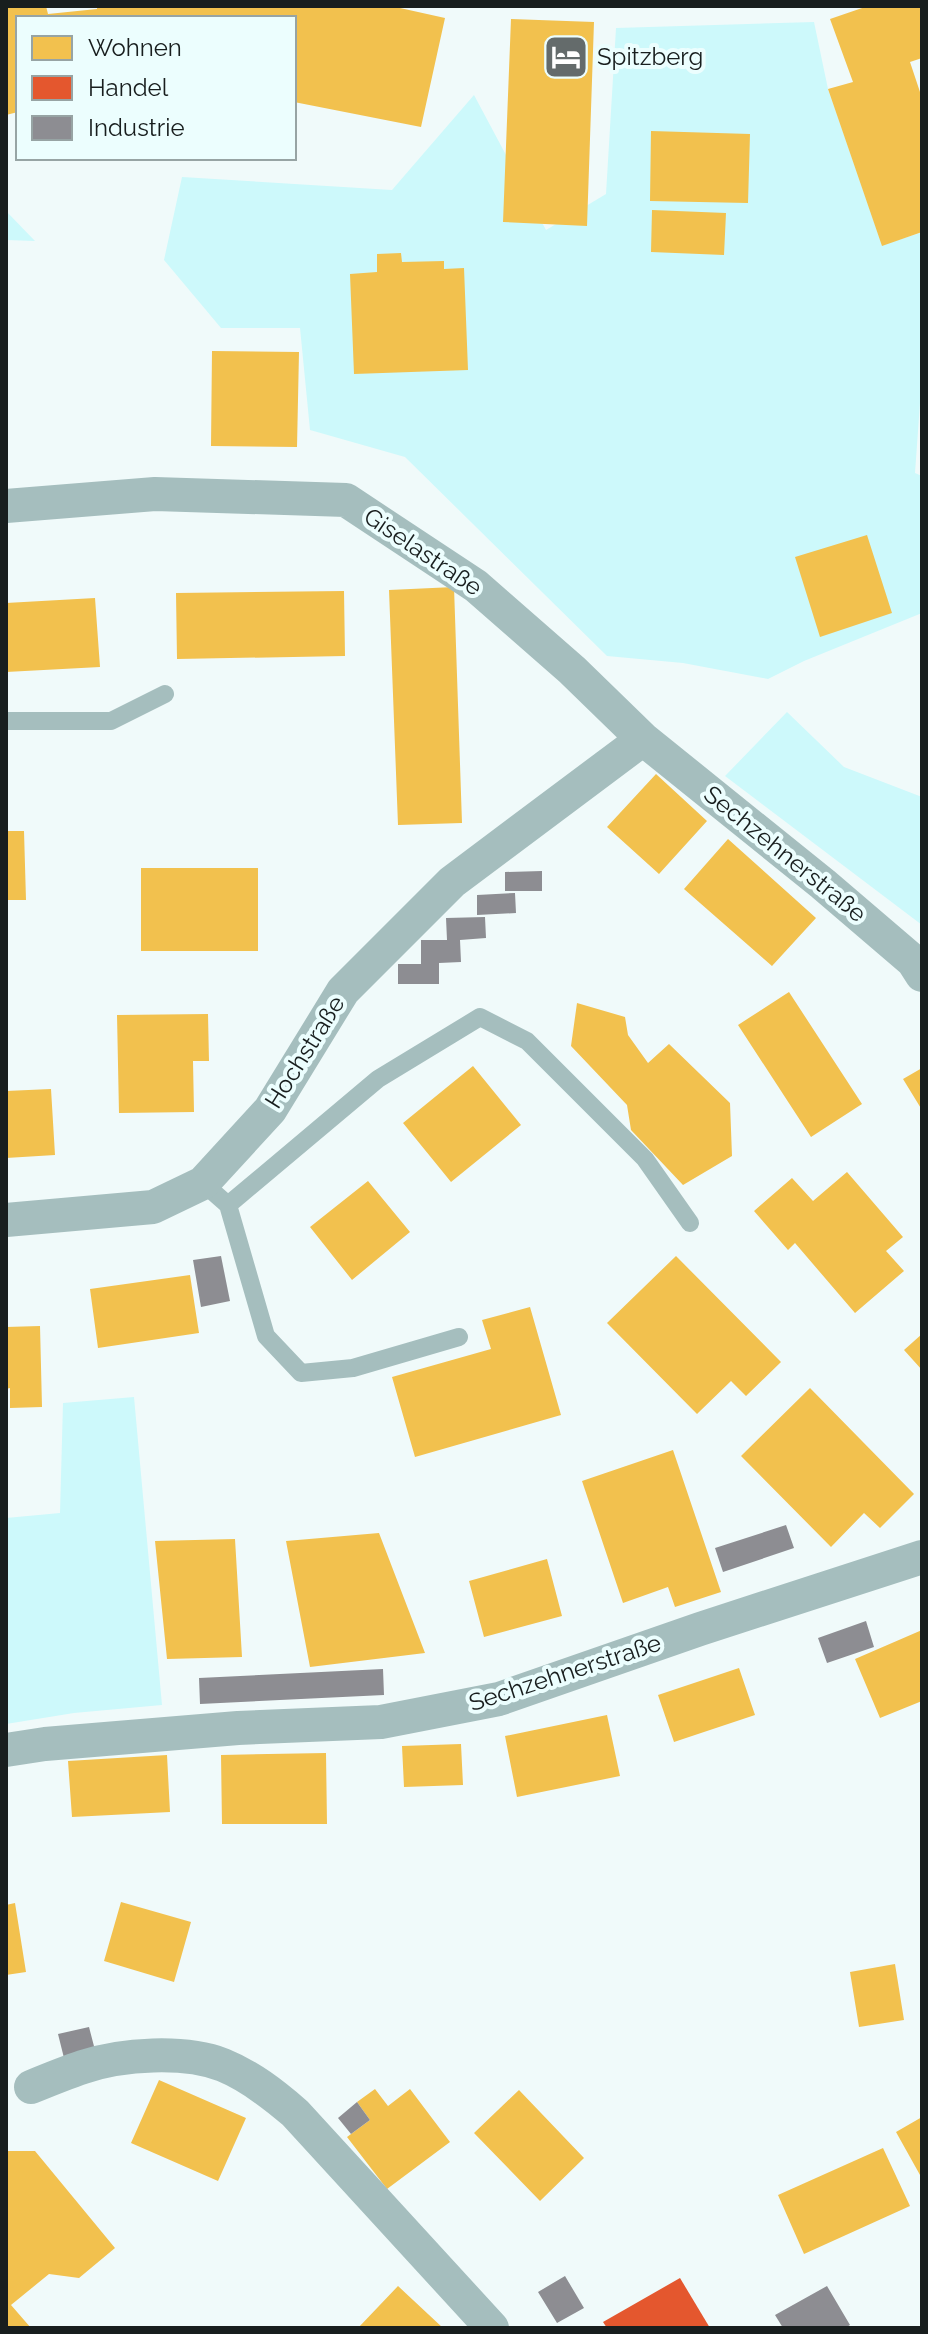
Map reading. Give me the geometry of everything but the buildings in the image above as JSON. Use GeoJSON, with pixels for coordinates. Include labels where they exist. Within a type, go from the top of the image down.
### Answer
{"type":"FeatureCollection","features":[{"type":"Feature","properties":{"kind":"street","name":"Giselastraße"},"geometry":{"type":"LineString","coordinates":[[6,506],[155,494],[346,500],[476,586],[572,670],[643,739]]}},
{"type":"Feature","properties":{"kind":"street","name":"Sechzehnerstraße"},"geometry":{"type":"LineString","coordinates":[[643,739],[919,965]]}},
{"type":"Feature","properties":{"kind":"street","name":"Hochstraße"},"geometry":{"type":"LineString","coordinates":[[6,1220],[153,1207],[216,1194],[343,991],[452,882],[643,739]]}},
{"type":"Feature","properties":{"kind":"street","name":"Sechzehnerstraße"},"geometry":{"type":"LineString","coordinates":[[6,1750],[238,1728],[381,1722],[499,1699],[922,1557]]}},
{"type":"Feature","properties":{"kind":"street"},"geometry":{"type":"LineString","coordinates":[[31,2087],[111,2060],[185,2057],[225,2066],[261,2085],[295,2113],[492,2328]]}},
{"type":"Feature","properties":{"kind":"lane"},"geometry":{"type":"LineString","coordinates":[[6,721],[111,721],[165,694]]}},
{"type":"Feature","properties":{"kind":"lane"},"geometry":{"type":"LineString","coordinates":[[459,1337],[353,1368],[301,1373],[266,1336],[216,1194],[378,1079],[480,1017],[527,1041],[645,1159],[690,1223]]}},
{"type":"Feature","properties":{"kind":"shaded area"},"geometry":{"type":"Polygon","coordinates":[[[814,22],[828,89],[882,245],[920,233],[922,238],[922,375],[915,473],[922,476],[922,613],[768,679],[683,663],[607,656],[405,457],[310,430],[300,328],[221,328],[164,260],[182,177],[392,190],[474,95],[546,230],[606,194],[616,28],[814,22]]]}},
{"type":"Feature","properties":{"kind":"shaded area"},"geometry":{"type":"Polygon","coordinates":[[[6,211],[35,241],[6,240],[6,211]]]}},
{"type":"Feature","properties":{"kind":"shaded area"},"geometry":{"type":"Polygon","coordinates":[[[787,712],[844,767],[922,797],[922,925],[725,776],[787,712]]]}},
{"type":"Feature","properties":{"kind":"shaded area"},"geometry":{"type":"Polygon","coordinates":[[[134,1397],[162,1705],[74,1713],[6,1724],[6,1518],[60,1513],[63,1403],[134,1397]]]}},
{"type":"Feature","properties":{"kind":"place","name":"Spitzberg"},"geometry":{"type":"Point","coordinates":[566,57]}}]}
